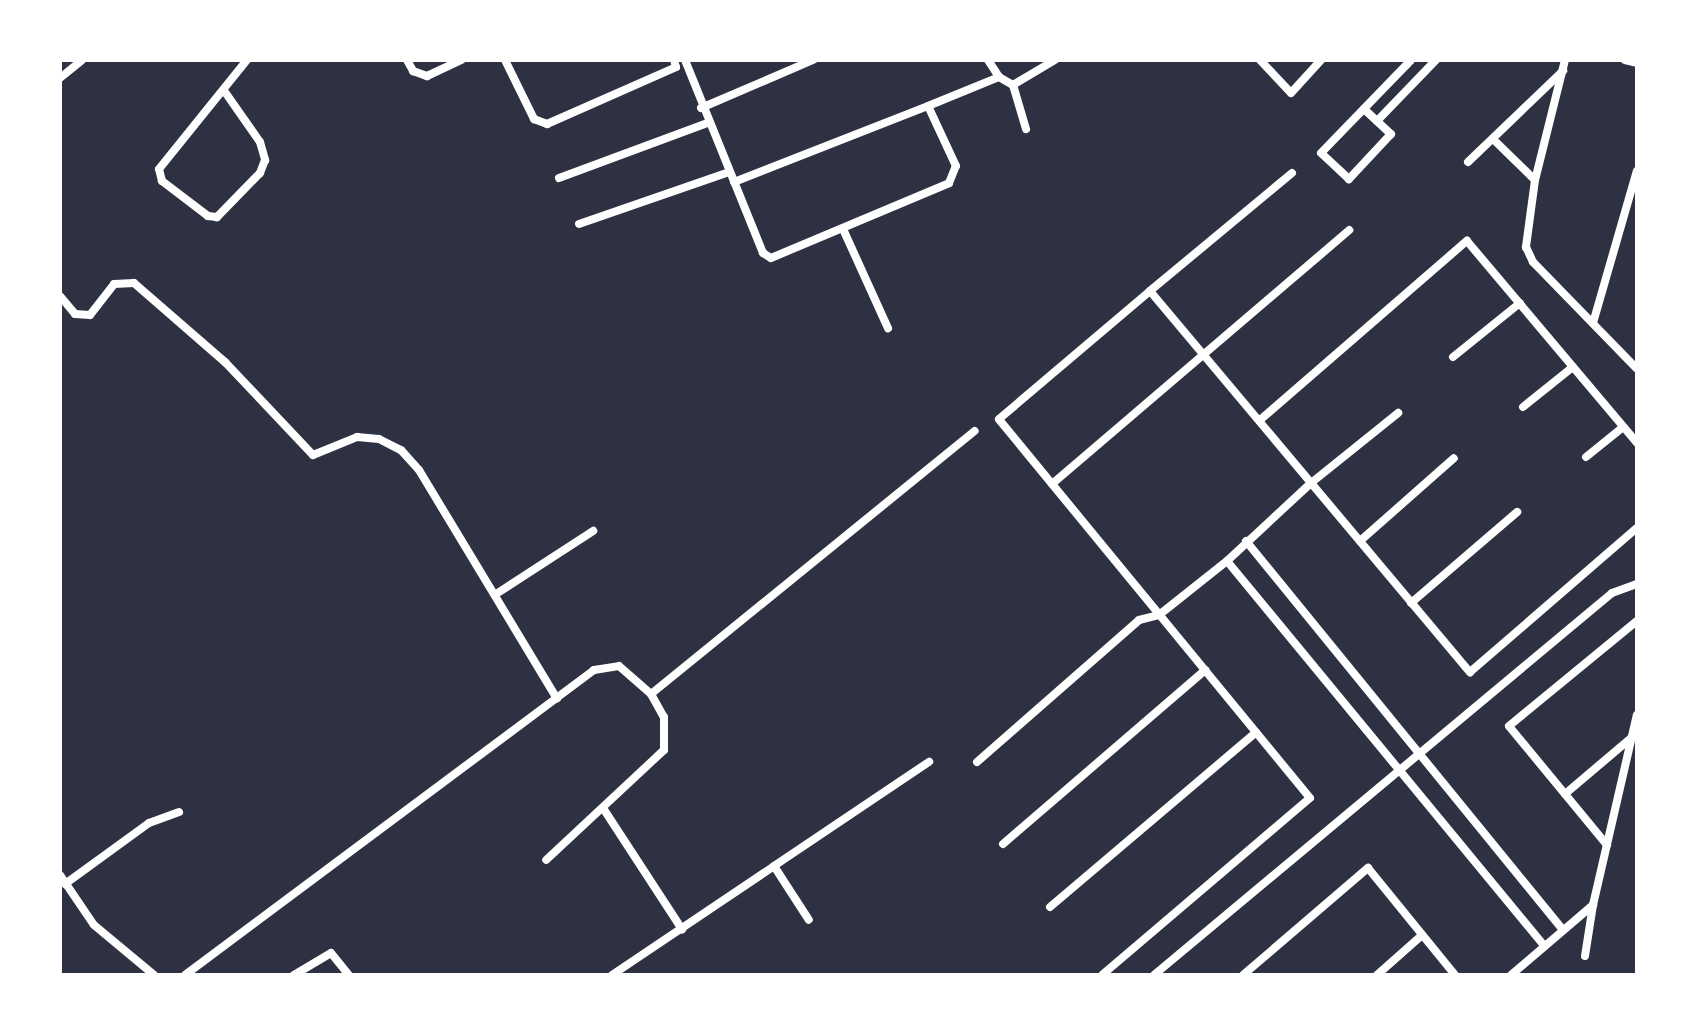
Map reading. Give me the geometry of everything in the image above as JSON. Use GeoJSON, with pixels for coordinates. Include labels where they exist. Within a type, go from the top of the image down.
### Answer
{"type":"FeatureCollection","features":[{"type":"Feature","properties":{"kind":"street"},"geometry":{"type":"LineString","coordinates":[[60,78],[82,60]]}},
{"type":"Feature","properties":{"kind":"street"},"geometry":{"type":"LineString","coordinates":[[225,92],[260,142],[265,160],[260,173],[217,217],[208,216],[158,175],[247,60]]}},
{"type":"Feature","properties":{"kind":"street"},"geometry":{"type":"LineString","coordinates":[[407,60],[413,71],[427,76],[462,60]]}},
{"type":"Feature","properties":{"kind":"street"},"geometry":{"type":"LineString","coordinates":[[505,60],[534,119],[547,124],[676,67],[674,60]]}},
{"type":"Feature","properties":{"kind":"street"},"geometry":{"type":"LineString","coordinates":[[685,60],[701,108],[763,253],[771,258],[843,229],[955,176],[956,166],[928,106]]}},
{"type":"Feature","properties":{"kind":"street"},"geometry":{"type":"LineString","coordinates":[[701,108],[813,60]]}},
{"type":"Feature","properties":{"kind":"street"},"geometry":{"type":"LineString","coordinates":[[988,60],[999,77],[1013,85],[1026,129]]}},
{"type":"Feature","properties":{"kind":"street"},"geometry":{"type":"LineString","coordinates":[[1013,85],[1055,60]]}},
{"type":"Feature","properties":{"kind":"street"},"geometry":{"type":"LineString","coordinates":[[1260,60],[1291,93],[1321,60]]}},
{"type":"Feature","properties":{"kind":"street"},"geometry":{"type":"LineString","coordinates":[[1364,109],[1391,134],[1349,179],[1321,153],[1411,60]]}},
{"type":"Feature","properties":{"kind":"street"},"geometry":{"type":"LineString","coordinates":[[1377,121],[1436,60]]}},
{"type":"Feature","properties":{"kind":"street"},"geometry":{"type":"LineString","coordinates":[[1565,60],[1535,180],[1526,247],[1533,262],[1637,369]]}},
{"type":"Feature","properties":{"kind":"street"},"geometry":{"type":"LineString","coordinates":[[1625,60],[1637,63]]}},
{"type":"Feature","properties":{"kind":"street"},"geometry":{"type":"LineString","coordinates":[[1468,162],[1563,71]]}},
{"type":"Feature","properties":{"kind":"street"},"geometry":{"type":"LineString","coordinates":[[734,182],[999,77]]}},
{"type":"Feature","properties":{"kind":"street"},"geometry":{"type":"LineString","coordinates":[[559,178],[708,123]]}},
{"type":"Feature","properties":{"kind":"street"},"geometry":{"type":"LineString","coordinates":[[1494,140],[1535,180]]}},
{"type":"Feature","properties":{"kind":"street"},"geometry":{"type":"LineString","coordinates":[[1593,323],[1637,171]]}},
{"type":"Feature","properties":{"kind":"street"},"geometry":{"type":"LineString","coordinates":[[579,224],[729,172]]}},
{"type":"Feature","properties":{"kind":"street"},"geometry":{"type":"LineString","coordinates":[[1102,975],[1310,798],[999,419],[1292,173]]}},
{"type":"Feature","properties":{"kind":"street"},"geometry":{"type":"LineString","coordinates":[[843,229],[888,328]]}},
{"type":"Feature","properties":{"kind":"street"},"geometry":{"type":"LineString","coordinates":[[1052,484],[1349,230]]}},
{"type":"Feature","properties":{"kind":"street"},"geometry":{"type":"LineString","coordinates":[[1260,420],[1467,241],[1637,443]]}},
{"type":"Feature","properties":{"kind":"street"},"geometry":{"type":"LineString","coordinates":[[60,296],[82,316],[95,311],[114,284],[134,283],[225,362],[313,455],[357,437],[379,439],[401,450],[419,470],[557,699]]}},
{"type":"Feature","properties":{"kind":"street"},"geometry":{"type":"LineString","coordinates":[[1150,291],[1470,672],[1637,528]]}},
{"type":"Feature","properties":{"kind":"street"},"geometry":{"type":"LineString","coordinates":[[1453,357],[1520,303]]}},
{"type":"Feature","properties":{"kind":"street"},"geometry":{"type":"LineString","coordinates":[[1523,407],[1573,367]]}},
{"type":"Feature","properties":{"kind":"street"},"geometry":{"type":"LineString","coordinates":[[977,762],[1139,620],[1159,615],[1227,561],[1311,483],[1398,413]]}},
{"type":"Feature","properties":{"kind":"street"},"geometry":{"type":"LineString","coordinates":[[1586,457],[1623,427]]}},
{"type":"Feature","properties":{"kind":"street"},"geometry":{"type":"LineString","coordinates":[[651,694],[975,431]]}},
{"type":"Feature","properties":{"kind":"street"},"geometry":{"type":"LineString","coordinates":[[1360,541],[1454,458]]}},
{"type":"Feature","properties":{"kind":"street"},"geometry":{"type":"LineString","coordinates":[[1411,603],[1517,512]]}},
{"type":"Feature","properties":{"kind":"street"},"geometry":{"type":"LineString","coordinates":[[496,594],[593,531]]}},
{"type":"Feature","properties":{"kind":"street"},"geometry":{"type":"LineString","coordinates":[[1246,541],[1563,930]]}},
{"type":"Feature","properties":{"kind":"street"},"geometry":{"type":"LineString","coordinates":[[1227,561],[1544,946]]}},
{"type":"Feature","properties":{"kind":"street"},"geometry":{"type":"LineString","coordinates":[[1154,975],[1612,593],[1637,584]]}},
{"type":"Feature","properties":{"kind":"street"},"geometry":{"type":"LineString","coordinates":[[1607,845],[1509,726],[1637,621]]}},
{"type":"Feature","properties":{"kind":"street"},"geometry":{"type":"LineString","coordinates":[[185,975],[594,670],[611,665],[627,669],[651,694],[667,727],[664,750],[546,860]]}},
{"type":"Feature","properties":{"kind":"street"},"geometry":{"type":"LineString","coordinates":[[1003,844],[1205,670]]}},
{"type":"Feature","properties":{"kind":"street"},"geometry":{"type":"LineString","coordinates":[[1585,956],[1593,905],[1637,715]]}},
{"type":"Feature","properties":{"kind":"street"},"geometry":{"type":"LineString","coordinates":[[1050,907],[1256,732]]}},
{"type":"Feature","properties":{"kind":"street"},"geometry":{"type":"LineString","coordinates":[[1565,794],[1631,738]]}},
{"type":"Feature","properties":{"kind":"street"},"geometry":{"type":"LineString","coordinates":[[612,975],[929,762]]}},
{"type":"Feature","properties":{"kind":"street"},"geometry":{"type":"LineString","coordinates":[[603,808],[682,929]]}},
{"type":"Feature","properties":{"kind":"street"},"geometry":{"type":"LineString","coordinates":[[65,884],[149,823],[179,812]]}},
{"type":"Feature","properties":{"kind":"street"},"geometry":{"type":"LineString","coordinates":[[774,866],[809,920]]}},
{"type":"Feature","properties":{"kind":"street"},"geometry":{"type":"LineString","coordinates":[[1243,975],[1368,868],[1455,975]]}},
{"type":"Feature","properties":{"kind":"street"},"geometry":{"type":"LineString","coordinates":[[60,875],[94,925],[154,975]]}},
{"type":"Feature","properties":{"kind":"street"},"geometry":{"type":"LineString","coordinates":[[1511,975],[1593,905]]}},
{"type":"Feature","properties":{"kind":"street"},"geometry":{"type":"LineString","coordinates":[[1377,975],[1422,935]]}},
{"type":"Feature","properties":{"kind":"street"},"geometry":{"type":"LineString","coordinates":[[294,975],[331,953],[349,975]]}}]}
